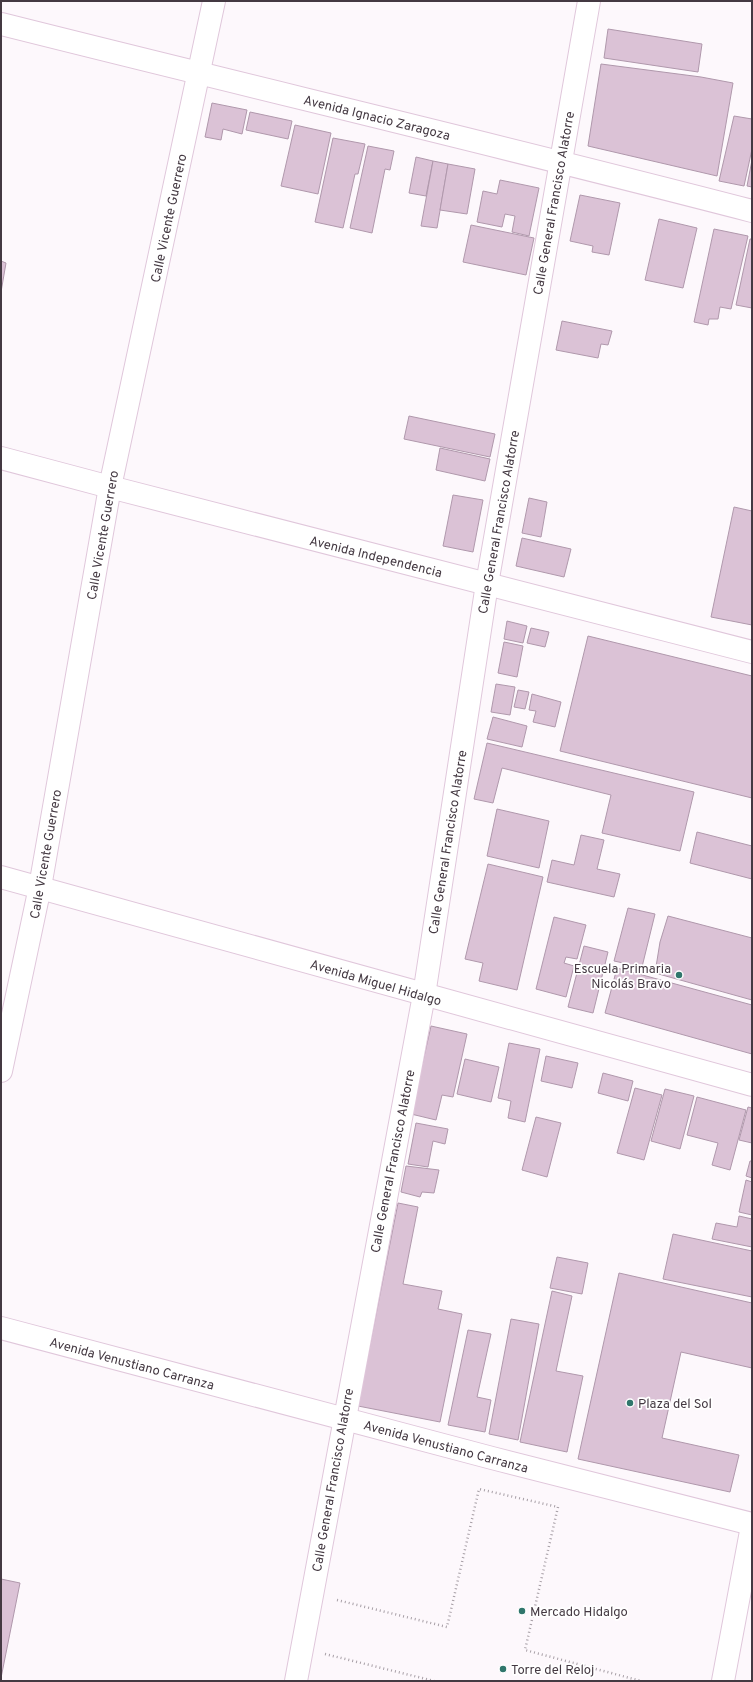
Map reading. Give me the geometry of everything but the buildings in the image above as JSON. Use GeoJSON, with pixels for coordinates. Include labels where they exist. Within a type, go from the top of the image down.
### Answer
{"type":"FeatureCollection","features":[{"type":"Feature","properties":{"kind":"street","name":"Calle Vicente Guerrero"},"geometry":{"type":"LineString","coordinates":[[1,1071],[40,887],[110,488],[214,1]]}},
{"type":"Feature","properties":{"kind":"street","name":"Calle General Francisco Alatorre"},"geometry":{"type":"LineString","coordinates":[[296,1681],[424,995],[487,584],[589,1]]}},
{"type":"Feature","properties":{"kind":"street","name":"Avenida Ignacio Zaragoza"},"geometry":{"type":"LineString","coordinates":[[1,24],[198,74],[561,162],[752,212]]}},
{"type":"Feature","properties":{"kind":"street","name":"Avenida Independencia"},"geometry":{"type":"LineString","coordinates":[[1,458],[110,488],[752,652]]}},
{"type":"Feature","properties":{"kind":"street","name":"Avenida Miguel Hidalgo"},"geometry":{"type":"LineString","coordinates":[[1,877],[752,1085]]}},
{"type":"Feature","properties":{"kind":"street","name":"Avenida Venustiano Carranza"},"geometry":{"type":"LineString","coordinates":[[1,1328],[752,1525]]}},
{"type":"Feature","properties":{"kind":"street"},"geometry":{"type":"LineString","coordinates":[[723,1681],[752,1525]]}},
{"type":"Feature","properties":{"kind":"path"},"geometry":{"type":"LineString","coordinates":[[331,1599],[447,1627],[479,1489],[558,1507],[525,1650],[641,1681]]}},
{"type":"Feature","properties":{"kind":"path"},"geometry":{"type":"LineString","coordinates":[[323,1653],[434,1681]]}},
{"type":"Feature","properties":{"kind":"place","name":"Escuela Primaria Nicolás Bravo"},"geometry":{"type":"Point","coordinates":[679,975]}},
{"type":"Feature","properties":{"kind":"place","name":"Plaza del Sol"},"geometry":{"type":"Point","coordinates":[630,1403]}},
{"type":"Feature","properties":{"kind":"place","name":"Mercado Hidalgo"},"geometry":{"type":"Point","coordinates":[522,1611]}},
{"type":"Feature","properties":{"kind":"place","name":"Torre del Reloj"},"geometry":{"type":"Point","coordinates":[503,1669]}}]}
